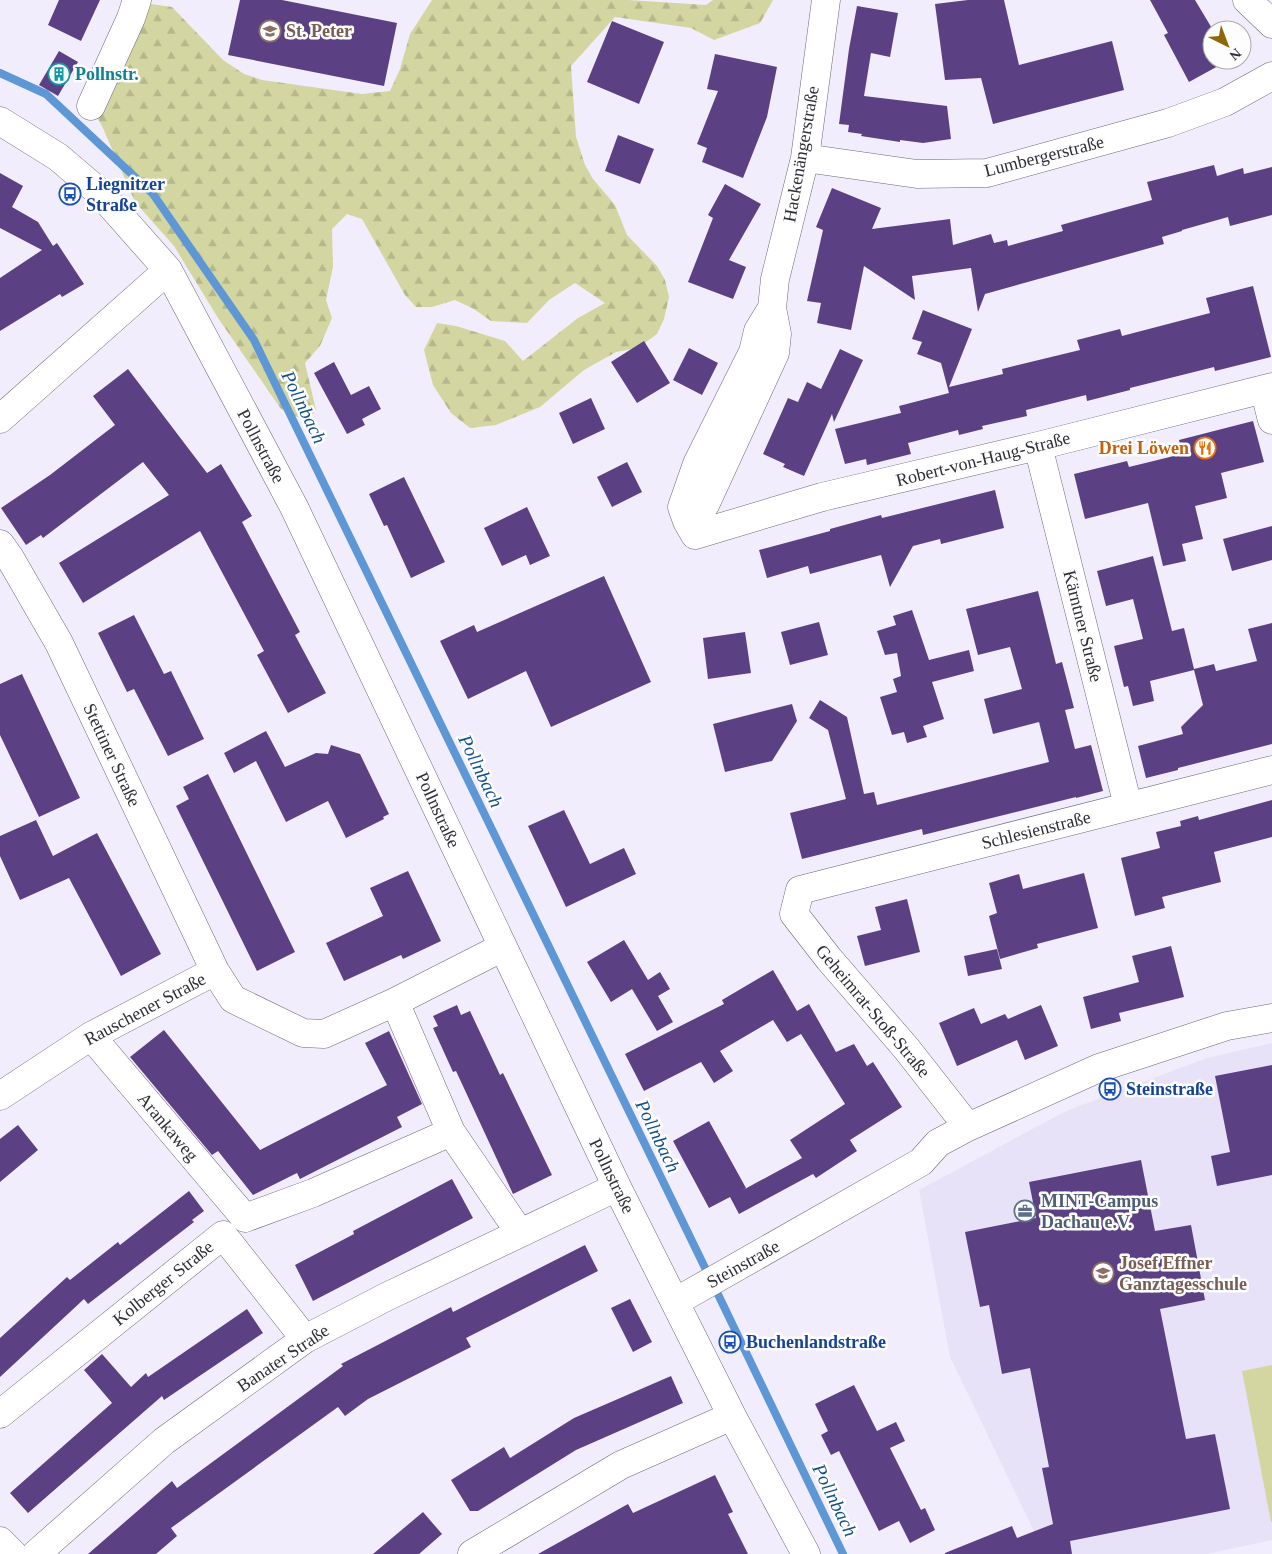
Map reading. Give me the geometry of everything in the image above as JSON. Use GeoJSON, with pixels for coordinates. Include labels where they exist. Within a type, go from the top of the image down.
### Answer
{"type":"FeatureCollection","features":[{"type":"Feature","properties":{"kind":"street"},"geometry":{"type":"LineString","coordinates":[[91,106],[131,18],[137,0]]}},
{"type":"Feature","properties":{"kind":"street","name":"Hackenängerstraße"},"geometry":{"type":"LineString","coordinates":[[691,528],[682,507],[697,464],[753,352],[758,331],[772,308],[776,279],[804,158],[826,0]]}},
{"type":"Feature","properties":{"kind":"street"},"geometry":{"type":"LineString","coordinates":[[1247,0],[1272,24]]}},
{"type":"Feature","properties":{"kind":"street","name":"Lumbergerstraße"},"geometry":{"type":"LineString","coordinates":[[804,158],[917,174],[987,173],[1168,123],[1225,102],[1272,76]]}},
{"type":"Feature","properties":{"kind":"street","name":"Pollnstraße"},"geometry":{"type":"LineString","coordinates":[[0,121],[58,157],[93,187],[168,270],[294,507],[617,1187],[684,1297],[732,1416],[806,1554]]}},
{"type":"Feature","properties":{"kind":"street"},"geometry":{"type":"LineString","coordinates":[[0,419],[168,270]]}},
{"type":"Feature","properties":{"kind":"street"},"geometry":{"type":"LineString","coordinates":[[1268,388],[1272,420]]}},
{"type":"Feature","properties":{"kind":"street","name":"Robert-von-Haug-Straße"},"geometry":{"type":"LineString","coordinates":[[691,528],[1038,446],[1268,388]]}},
{"type":"Feature","properties":{"kind":"street","name":"Kärntner Straße"},"geometry":{"type":"LineString","coordinates":[[1038,446],[1128,806]]}},
{"type":"Feature","properties":{"kind":"street","name":"Stettiner Straße"},"geometry":{"type":"LineString","coordinates":[[0,544],[59,643],[215,971]]}},
{"type":"Feature","properties":{"kind":"street","name":"Schlesienstraße"},"geometry":{"type":"LineString","coordinates":[[800,890],[1272,770]]}},
{"type":"Feature","properties":{"kind":"street","name":"Geheimrat-Stoß-Straße"},"geometry":{"type":"LineString","coordinates":[[800,890],[794,914],[829,959],[906,1048],[968,1127]]}},
{"type":"Feature","properties":{"kind":"street","name":"Rauschener Straße"},"geometry":{"type":"LineString","coordinates":[[0,1096],[91,1036],[215,971],[233,999],[303,1033],[324,1034],[395,1002],[503,947]]}},
{"type":"Feature","properties":{"kind":"street"},"geometry":{"type":"LineString","coordinates":[[395,1002],[451,1132],[520,1233]]}},
{"type":"Feature","properties":{"kind":"street","name":"Steinstraße"},"geometry":{"type":"LineString","coordinates":[[684,1297],[920,1162],[938,1143],[968,1127],[1099,1068],[1227,1026],[1272,1018]]}},
{"type":"Feature","properties":{"kind":"street","name":"Arankaweg"},"geometry":{"type":"LineString","coordinates":[[91,1036],[245,1218]]}},
{"type":"Feature","properties":{"kind":"street"},"geometry":{"type":"LineString","coordinates":[[223,1235],[245,1218],[313,1194],[451,1132]]}},
{"type":"Feature","properties":{"kind":"street","name":"Banater Straße"},"geometry":{"type":"LineString","coordinates":[[36,1554],[164,1441],[305,1339],[386,1297],[617,1187]]}},
{"type":"Feature","properties":{"kind":"street","name":"Kolberger Straße"},"geometry":{"type":"LineString","coordinates":[[0,1414],[223,1235],[305,1339]]}},
{"type":"Feature","properties":{"kind":"street"},"geometry":{"type":"LineString","coordinates":[[472,1554],[621,1465],[732,1416]]}},
{"type":"Feature","properties":{"kind":"street"},"geometry":{"type":"LineString","coordinates":[[0,1541],[13,1554]]}},
{"type":"Feature","properties":{"kind":"shaded area","name":"Josef Effner Ganztagesschule"},"geometry":{"type":"Polygon","coordinates":[[[1272,1043],[1272,1540],[1207,1554],[1045,1554],[950,1357],[919,1190],[1066,1111],[1207,1058],[1272,1043]]]}},
{"type":"Feature","properties":{"kind":"green space"},"geometry":{"type":"Polygon","coordinates":[[[432,0],[628,0],[706,5],[713,0],[773,0],[760,23],[714,40],[691,28],[615,17],[571,66],[576,137],[585,165],[593,179],[615,205],[627,235],[657,266],[665,280],[669,297],[664,319],[657,334],[638,348],[616,352],[584,370],[540,407],[496,425],[470,428],[451,413],[433,385],[424,350],[437,323],[456,326],[505,341],[523,361],[578,318],[605,303],[575,283],[549,300],[527,323],[491,321],[474,309],[455,300],[432,307],[416,307],[405,295],[362,219],[347,214],[332,229],[333,267],[326,300],[332,318],[320,346],[305,363],[316,410],[308,422],[281,409],[218,318],[174,246],[135,202],[102,126],[91,106],[137,22],[151,4],[172,7],[223,60],[244,74],[262,80],[362,94],[390,91],[400,69],[410,34],[432,0]]]}},
{"type":"Feature","properties":{"kind":"green space"},"geometry":{"type":"Polygon","coordinates":[[[1272,1365],[1272,1522],[1271,1522],[1242,1371],[1272,1365]]]}},
{"type":"Feature","properties":{"kind":"building"},"geometry":{"type":"Polygon","coordinates":[[[59,0],[100,0],[81,41],[48,25],[59,0]]]}},
{"type":"Feature","properties":{"kind":"building"},"geometry":{"type":"Polygon","coordinates":[[[240,0],[282,0],[397,23],[384,86],[228,55],[240,0]]]}},
{"type":"Feature","properties":{"kind":"building"},"geometry":{"type":"Polygon","coordinates":[[[968,0],[1004,0],[1019,65],[1112,41],[1124,90],[993,124],[981,78],[945,80],[935,4],[968,0]]]}},
{"type":"Feature","properties":{"kind":"building"},"geometry":{"type":"Polygon","coordinates":[[[1150,0],[1195,0],[1207,20],[1202,20],[1202,70],[1211,70],[1189,82],[1164,35],[1168,33],[1150,0]]]}},
{"type":"Feature","properties":{"kind":"building"},"geometry":{"type":"Polygon","coordinates":[[[857,6],[898,13],[890,57],[871,53],[864,96],[947,106],[951,139],[923,143],[900,140],[900,142],[861,136],[862,134],[848,132],[849,125],[839,124],[857,6]]]}},
{"type":"Feature","properties":{"kind":"building"},"geometry":{"type":"Polygon","coordinates":[[[612,21],[664,42],[639,104],[587,82],[612,21]]]}},
{"type":"Feature","properties":{"kind":"building","name":"Pollnstr."},"geometry":{"type":"Polygon","coordinates":[[[59,51],[78,62],[58,96],[39,85],[59,51]]]}},
{"type":"Feature","properties":{"kind":"building"},"geometry":{"type":"Polygon","coordinates":[[[715,54],[777,67],[767,117],[743,178],[702,162],[707,148],[697,144],[718,91],[707,89],[715,54]]]}},
{"type":"Feature","properties":{"kind":"building"},"geometry":{"type":"Polygon","coordinates":[[[618,135],[654,149],[640,184],[605,171],[618,135]]]}},
{"type":"Feature","properties":{"kind":"building"},"geometry":{"type":"Polygon","coordinates":[[[1214,165],[1217,176],[1243,168],[1244,174],[1272,167],[1272,215],[1230,226],[1228,217],[1162,237],[1164,244],[985,294],[978,312],[971,268],[912,276],[915,300],[864,266],[851,330],[817,323],[821,303],[807,301],[823,230],[816,227],[832,188],[881,208],[872,229],[950,219],[953,245],[991,234],[994,243],[1007,240],[1008,246],[1063,231],[1061,225],[1152,200],[1147,182],[1214,165]]]}},
{"type":"Feature","properties":{"kind":"building"},"geometry":{"type":"Polygon","coordinates":[[[0,173],[23,186],[12,207],[38,222],[53,246],[57,243],[84,284],[62,297],[60,294],[0,331],[0,278],[42,250],[0,228],[0,173]]]}},
{"type":"Feature","properties":{"kind":"building"},"geometry":{"type":"Polygon","coordinates":[[[725,184],[761,204],[729,260],[746,267],[733,299],[688,282],[713,218],[708,215],[725,184]]]}},
{"type":"Feature","properties":{"kind":"building"},"geometry":{"type":"Polygon","coordinates":[[[1253,286],[1271,357],[1215,371],[1214,367],[1087,401],[1086,395],[1026,410],[1027,416],[982,426],[983,429],[959,435],[958,430],[908,443],[911,454],[867,465],[866,459],[845,464],[835,429],[901,413],[899,406],[949,393],[941,363],[917,354],[922,342],[912,339],[923,310],[972,329],[949,387],[1003,374],[1002,369],[1080,350],[1077,340],[1120,329],[1122,336],[1210,313],[1206,298],[1253,286]]]}},
{"type":"Feature","properties":{"kind":"building"},"geometry":{"type":"Polygon","coordinates":[[[644,341],[670,383],[637,403],[611,362],[644,341]]]}},
{"type":"Feature","properties":{"kind":"building"},"geometry":{"type":"Polygon","coordinates":[[[689,348],[718,363],[702,395],[673,380],[689,348]]]}},
{"type":"Feature","properties":{"kind":"building"},"geometry":{"type":"Polygon","coordinates":[[[840,349],[863,360],[834,422],[832,414],[804,476],[783,467],[785,464],[763,454],[788,398],[798,402],[807,382],[821,389],[840,349]]]}},
{"type":"Feature","properties":{"kind":"building"},"geometry":{"type":"Polygon","coordinates":[[[334,362],[351,395],[369,386],[381,409],[362,419],[365,425],[347,434],[314,373],[334,362]]]}},
{"type":"Feature","properties":{"kind":"building"},"geometry":{"type":"Polygon","coordinates":[[[128,369],[207,473],[221,464],[252,516],[242,522],[300,632],[295,635],[326,693],[288,713],[257,655],[264,651],[200,531],[83,603],[59,563],[169,495],[143,462],[43,538],[41,535],[26,545],[1,508],[50,475],[115,425],[93,396],[128,369]]]}},
{"type":"Feature","properties":{"kind":"building"},"geometry":{"type":"Polygon","coordinates":[[[591,398],[605,429],[573,444],[559,413],[591,398]]]}},
{"type":"Feature","properties":{"kind":"building"},"geometry":{"type":"Polygon","coordinates":[[[1253,421],[1264,462],[1221,473],[1227,498],[1195,506],[1203,539],[1182,544],[1186,561],[1163,566],[1148,503],[1085,519],[1074,474],[1127,461],[1129,467],[1182,454],[1179,440],[1253,421]]]}},
{"type":"Feature","properties":{"kind":"building"},"geometry":{"type":"Polygon","coordinates":[[[627,462],[642,492],[612,507],[597,477],[627,462]]]}},
{"type":"Feature","properties":{"kind":"building"},"geometry":{"type":"Polygon","coordinates":[[[404,477],[445,562],[411,578],[387,525],[384,526],[369,494],[404,477]]]}},
{"type":"Feature","properties":{"kind":"building"},"geometry":{"type":"Polygon","coordinates":[[[995,490],[1004,528],[941,544],[940,539],[913,546],[890,587],[881,555],[810,574],[808,566],[767,578],[759,550],[881,515],[882,518],[995,490]]]}},
{"type":"Feature","properties":{"kind":"building"},"geometry":{"type":"Polygon","coordinates":[[[527,507],[550,556],[530,565],[526,555],[502,566],[484,528],[527,507]]]}},
{"type":"Feature","properties":{"kind":"building"},"geometry":{"type":"Polygon","coordinates":[[[1272,526],[1272,560],[1232,571],[1223,539],[1272,526]]]}},
{"type":"Feature","properties":{"kind":"building"},"geometry":{"type":"Polygon","coordinates":[[[1153,556],[1172,631],[1184,628],[1194,669],[1214,664],[1216,671],[1257,661],[1248,629],[1272,623],[1272,744],[1146,778],[1138,746],[1183,734],[1181,727],[1203,705],[1194,670],[1150,681],[1154,701],[1133,706],[1128,686],[1124,687],[1114,646],[1143,639],[1133,599],[1106,606],[1097,571],[1153,556]]]}},
{"type":"Feature","properties":{"kind":"building"},"geometry":{"type":"Polygon","coordinates":[[[604,576],[651,682],[551,727],[526,671],[468,699],[440,641],[474,625],[477,632],[604,576]]]}},
{"type":"Feature","properties":{"kind":"building"},"geometry":{"type":"Polygon","coordinates":[[[1038,591],[1056,664],[1062,662],[1074,708],[1065,710],[1075,749],[1091,745],[1103,791],[923,835],[922,829],[802,859],[790,813],[846,799],[828,730],[809,718],[820,700],[847,717],[864,794],[874,792],[877,805],[1049,762],[1039,722],[993,734],[984,699],[1022,689],[1010,647],[978,655],[966,609],[1038,591]]]}},
{"type":"Feature","properties":{"kind":"building"},"geometry":{"type":"Polygon","coordinates":[[[912,610],[929,660],[969,650],[974,671],[932,682],[944,719],[923,726],[927,737],[907,743],[904,732],[892,735],[880,697],[897,692],[893,679],[901,676],[897,653],[885,655],[877,631],[896,625],[893,616],[912,610]]]}},
{"type":"Feature","properties":{"kind":"building"},"geometry":{"type":"Polygon","coordinates":[[[134,615],[164,674],[171,671],[204,739],[168,756],[134,689],[127,692],[98,633],[134,615]]]}},
{"type":"Feature","properties":{"kind":"building"},"geometry":{"type":"Polygon","coordinates":[[[819,622],[828,655],[790,665],[781,632],[819,622]]]}},
{"type":"Feature","properties":{"kind":"building"},"geometry":{"type":"Polygon","coordinates":[[[745,632],[751,673],[708,679],[703,638],[745,632]]]}},
{"type":"Feature","properties":{"kind":"building"},"geometry":{"type":"Polygon","coordinates":[[[22,674],[80,798],[39,817],[0,735],[0,684],[22,674]]]}},
{"type":"Feature","properties":{"kind":"building"},"geometry":{"type":"Polygon","coordinates":[[[792,704],[797,721],[772,761],[725,772],[713,724],[792,704]]]}},
{"type":"Feature","properties":{"kind":"building"},"geometry":{"type":"Polygon","coordinates":[[[266,731],[285,767],[316,753],[328,754],[331,745],[360,754],[389,814],[383,817],[384,819],[346,838],[328,801],[286,822],[256,761],[234,773],[224,753],[266,731]]]}},
{"type":"Feature","properties":{"kind":"building"},"geometry":{"type":"Polygon","coordinates":[[[208,774],[295,952],[257,971],[176,806],[189,799],[183,787],[208,774]]]}},
{"type":"Feature","properties":{"kind":"building"},"geometry":{"type":"Polygon","coordinates":[[[1272,800],[1272,837],[1214,852],[1221,882],[1162,897],[1165,908],[1135,916],[1121,858],[1160,848],[1156,832],[1181,826],[1180,821],[1198,816],[1199,820],[1272,800]]]}},
{"type":"Feature","properties":{"kind":"building"},"geometry":{"type":"Polygon","coordinates":[[[564,810],[590,864],[624,848],[636,874],[566,907],[528,826],[564,810]]]}},
{"type":"Feature","properties":{"kind":"building"},"geometry":{"type":"Polygon","coordinates":[[[36,820],[53,856],[97,833],[161,954],[121,976],[69,878],[20,900],[0,856],[0,836],[36,820]]]}},
{"type":"Feature","properties":{"kind":"building"},"geometry":{"type":"Polygon","coordinates":[[[408,871],[441,941],[403,959],[401,955],[344,981],[326,943],[383,916],[370,888],[408,871]]]}},
{"type":"Feature","properties":{"kind":"building"},"geometry":{"type":"Polygon","coordinates":[[[1084,873],[1098,928],[1037,944],[1038,948],[1000,959],[989,916],[997,913],[989,883],[1019,874],[1023,889],[1084,873]]]}},
{"type":"Feature","properties":{"kind":"building"},"geometry":{"type":"Polygon","coordinates":[[[907,899],[920,952],[865,966],[857,936],[881,930],[875,907],[907,899]]]}},
{"type":"Feature","properties":{"kind":"building"},"geometry":{"type":"Polygon","coordinates":[[[624,940],[648,980],[660,972],[670,989],[658,996],[673,1022],[657,1031],[632,989],[611,1002],[587,962],[624,940]]]}},
{"type":"Feature","properties":{"kind":"building"},"geometry":{"type":"Polygon","coordinates":[[[1171,946],[1184,997],[1119,1013],[1121,1021],[1091,1029],[1083,997],[1139,982],[1132,956],[1171,946]]]}},
{"type":"Feature","properties":{"kind":"building"},"geometry":{"type":"Polygon","coordinates":[[[997,949],[1002,969],[968,976],[964,956],[997,949]]]}},
{"type":"Feature","properties":{"kind":"building"},"geometry":{"type":"Polygon","coordinates":[[[773,970],[797,1011],[809,1004],[836,1052],[854,1044],[867,1066],[873,1062],[902,1107],[850,1140],[857,1151],[816,1178],[813,1174],[739,1214],[730,1197],[709,1208],[673,1141],[709,1121],[746,1188],[743,1190],[802,1158],[790,1140],[845,1104],[801,1034],[787,1042],[773,1020],[720,1051],[733,1071],[714,1083],[701,1062],[644,1091],[625,1054],[724,1004],[722,1000],[773,970]]]}},
{"type":"Feature","properties":{"kind":"building"},"geometry":{"type":"Polygon","coordinates":[[[457,1005],[461,1015],[470,1011],[500,1075],[503,1073],[552,1175],[513,1194],[456,1071],[453,1072],[433,1028],[438,1026],[433,1016],[457,1005]]]}},
{"type":"Feature","properties":{"kind":"building"},"geometry":{"type":"Polygon","coordinates":[[[1041,1005],[1058,1046],[1025,1060],[1017,1040],[957,1066],[939,1023],[974,1008],[981,1024],[1005,1014],[1008,1019],[1041,1005]]]}},
{"type":"Feature","properties":{"kind":"building"},"geometry":{"type":"Polygon","coordinates":[[[164,1030],[260,1150],[387,1085],[365,1043],[389,1031],[422,1104],[397,1117],[402,1127],[300,1179],[297,1173],[253,1195],[218,1151],[212,1155],[130,1057],[164,1030]]]}},
{"type":"Feature","properties":{"kind":"building"},"geometry":{"type":"Polygon","coordinates":[[[1272,1065],[1272,1175],[1217,1186],[1211,1156],[1230,1152],[1215,1076],[1272,1065]]]}},
{"type":"Feature","properties":{"kind":"building"},"geometry":{"type":"Polygon","coordinates":[[[18,1125],[38,1150],[0,1182],[0,1139],[18,1125]]]}},
{"type":"Feature","properties":{"kind":"building"},"geometry":{"type":"Polygon","coordinates":[[[1141,1160],[1155,1231],[1191,1225],[1205,1300],[1160,1309],[1186,1439],[1215,1434],[1230,1509],[1070,1541],[1072,1554],[945,1554],[1012,1526],[1017,1538],[1053,1524],[1042,1468],[1049,1467],[1030,1368],[1002,1374],[989,1305],[980,1307],[965,1232],[1036,1218],[1029,1182],[1141,1160]]]}},
{"type":"Feature","properties":{"kind":"building"},"geometry":{"type":"Polygon","coordinates":[[[452,1179],[473,1218],[313,1301],[295,1265],[354,1234],[353,1231],[452,1179]]]}},
{"type":"Feature","properties":{"kind":"building"},"geometry":{"type":"Polygon","coordinates":[[[189,1191],[204,1211],[192,1220],[194,1222],[88,1304],[84,1299],[0,1377],[0,1338],[67,1277],[70,1280],[118,1242],[120,1245],[189,1191]]]}},
{"type":"Feature","properties":{"kind":"building"},"geometry":{"type":"Polygon","coordinates":[[[585,1245],[598,1271],[466,1338],[471,1347],[368,1399],[345,1416],[338,1407],[171,1528],[177,1536],[156,1554],[88,1554],[172,1481],[177,1488],[343,1366],[341,1364],[451,1307],[453,1312],[585,1245]]]}},
{"type":"Feature","properties":{"kind":"building"},"geometry":{"type":"Polygon","coordinates":[[[630,1299],[652,1342],[633,1352],[611,1308],[630,1299]]]}},
{"type":"Feature","properties":{"kind":"building"},"geometry":{"type":"Polygon","coordinates":[[[247,1309],[263,1333],[164,1400],[162,1396],[28,1513],[10,1493],[112,1403],[84,1370],[102,1354],[131,1387],[146,1373],[148,1377],[247,1309]]]}},
{"type":"Feature","properties":{"kind":"building"},"geometry":{"type":"Polygon","coordinates":[[[671,1376],[683,1403],[576,1450],[478,1511],[470,1511],[451,1480],[504,1447],[510,1458],[574,1418],[671,1376]]]}},
{"type":"Feature","properties":{"kind":"building"},"geometry":{"type":"Polygon","coordinates":[[[854,1385],[877,1431],[896,1422],[905,1441],[890,1448],[921,1510],[925,1508],[935,1530],[910,1543],[899,1521],[879,1531],[839,1451],[831,1455],[821,1435],[828,1431],[815,1404],[854,1385]]]}},
{"type":"Feature","properties":{"kind":"building"},"geometry":{"type":"Polygon","coordinates":[[[715,1475],[733,1512],[728,1514],[748,1554],[538,1554],[628,1504],[633,1513],[715,1475]]]}},
{"type":"Feature","properties":{"kind":"building"},"geometry":{"type":"Polygon","coordinates":[[[423,1512],[442,1534],[419,1554],[373,1554],[423,1512]]]}},
{"type":"Feature","properties":{"kind":"waterway","name":"Pollnbach"},"geometry":{"type":"LineString","coordinates":[[0,73],[46,94],[153,194],[254,340],[709,1276]]}},
{"type":"Feature","properties":{"kind":"waterway","name":"Pollnbach"},"geometry":{"type":"LineString","coordinates":[[714,1286],[843,1554]]}},
{"type":"Feature","properties":{"kind":"place","name":"St. Peter"},"geometry":{"type":"Point","coordinates":[270,31]}},
{"type":"Feature","properties":{"kind":"place","name":"Pollnstr."},"geometry":{"type":"Point","coordinates":[59,74]}},
{"type":"Feature","properties":{"kind":"place","name":"Liegnitzer Straße"},"geometry":{"type":"Point","coordinates":[70,194]}},
{"type":"Feature","properties":{"kind":"place","name":"Drei Löwen"},"geometry":{"type":"Point","coordinates":[1205,448]}},
{"type":"Feature","properties":{"kind":"place","name":"Steinstraße"},"geometry":{"type":"Point","coordinates":[1110,1089]}},
{"type":"Feature","properties":{"kind":"place","name":"MINT-Campus Dachau e.V."},"geometry":{"type":"Point","coordinates":[1025,1211]}},
{"type":"Feature","properties":{"kind":"place","name":"Josef Effner Ganztagesschule"},"geometry":{"type":"Point","coordinates":[1103,1273]}},
{"type":"Feature","properties":{"kind":"place","name":"Buchenlandstraße"},"geometry":{"type":"Point","coordinates":[730,1342]}}]}
